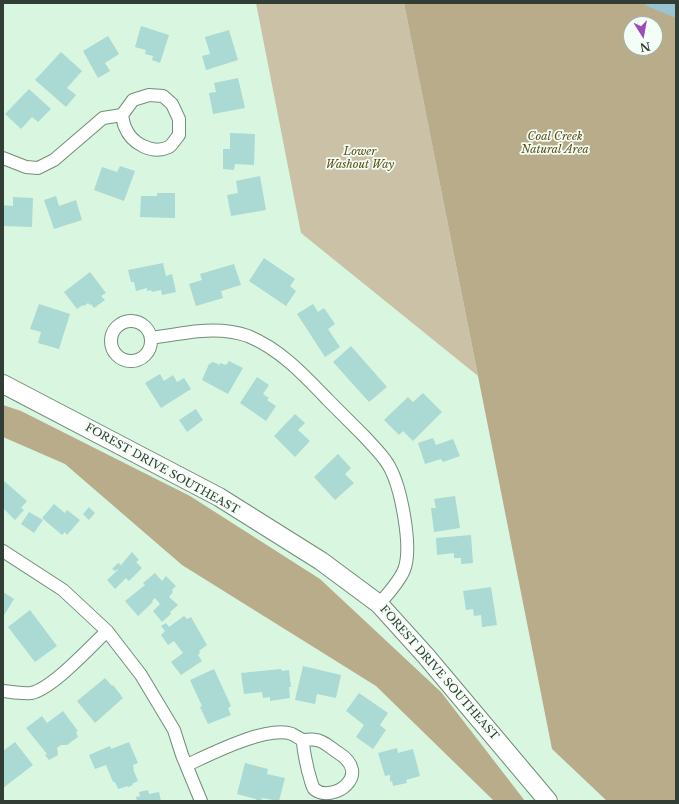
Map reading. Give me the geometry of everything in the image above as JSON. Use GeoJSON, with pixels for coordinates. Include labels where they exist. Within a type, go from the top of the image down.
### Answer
{"type":"FeatureCollection","features":[{"type":"Feature","properties":{"kind":"main road","name":"FOREST DRIVE SOUTHEAST"},"geometry":{"type":"LineString","coordinates":[[3,384],[219,497],[321,561],[379,604],[437,669],[548,801]]}},
{"type":"Feature","properties":{"kind":"street"},"geometry":{"type":"LineString","coordinates":[[3,158],[26,167],[38,168],[54,160],[103,118],[122,115],[133,100],[149,95],[163,96],[172,104],[178,119],[179,135],[170,146],[158,150],[145,148],[134,139],[125,128],[122,115]]}},
{"type":"Feature","properties":{"kind":"street"},"geometry":{"type":"LineString","coordinates":[[152,338],[198,331],[220,330],[246,336],[266,345],[299,370],[376,449],[389,466],[394,478],[407,534],[407,553],[404,569],[393,588],[379,604]]}},
{"type":"Feature","properties":{"kind":"street"},"geometry":{"type":"LineString","coordinates":[[3,551],[63,590],[108,631],[150,688],[174,730],[201,801]]}},
{"type":"Feature","properties":{"kind":"street"},"geometry":{"type":"LineString","coordinates":[[3,691],[31,693],[44,688],[56,680],[108,631]]}},
{"type":"Feature","properties":{"kind":"street"},"geometry":{"type":"LineString","coordinates":[[187,765],[243,741],[264,734],[278,732],[292,734],[303,740],[317,740],[343,755],[347,759],[352,775],[349,787],[345,792],[338,796],[326,797],[318,793],[313,788],[303,751],[303,740]]}},
{"type":"Feature","properties":{"kind":"green space","name":"Lower Washout Way"},"geometry":{"type":"Polygon","coordinates":[[[256,3],[404,3],[478,376],[301,233],[256,3]]]}},
{"type":"Feature","properties":{"kind":"green space","name":"Coal Creek Natural Area"},"geometry":{"type":"Polygon","coordinates":[[[404,3],[676,3],[676,801],[607,801],[552,749],[404,3]]]}},
{"type":"Feature","properties":{"kind":"green space"},"geometry":{"type":"Polygon","coordinates":[[[3,405],[21,411],[190,496],[320,579],[441,692],[525,801],[494,801],[376,686],[182,565],[65,464],[3,437],[3,405]]]}},
{"type":"Feature","properties":{"kind":"water"},"geometry":{"type":"Polygon","coordinates":[[[643,3],[676,3],[676,18],[649,7],[643,3]]]}},
{"type":"Feature","properties":{"kind":"building"},"geometry":{"type":"Polygon","coordinates":[[[141,26],[169,35],[160,63],[152,60],[153,56],[145,54],[146,50],[135,47],[141,26]]]}},
{"type":"Feature","properties":{"kind":"building"},"geometry":{"type":"Polygon","coordinates":[[[229,30],[238,60],[206,70],[202,56],[210,54],[205,37],[229,30]]]}},
{"type":"Feature","properties":{"kind":"building"},"geometry":{"type":"Polygon","coordinates":[[[108,36],[119,54],[105,63],[110,71],[98,78],[83,51],[108,36]]]}},
{"type":"Feature","properties":{"kind":"building"},"geometry":{"type":"Polygon","coordinates":[[[61,52],[82,71],[67,88],[76,95],[66,107],[35,80],[61,52]]]}},
{"type":"Feature","properties":{"kind":"building"},"geometry":{"type":"Polygon","coordinates":[[[238,78],[245,108],[213,114],[209,93],[216,92],[214,83],[238,78]]]}},
{"type":"Feature","properties":{"kind":"building"},"geometry":{"type":"Polygon","coordinates":[[[29,89],[51,109],[38,122],[32,117],[21,129],[5,114],[29,89]]]}},
{"type":"Feature","properties":{"kind":"building"},"geometry":{"type":"Polygon","coordinates":[[[230,133],[255,134],[254,165],[235,164],[234,170],[223,169],[223,149],[230,149],[230,133]]]}},
{"type":"Feature","properties":{"kind":"building"},"geometry":{"type":"Polygon","coordinates":[[[120,166],[135,171],[124,201],[94,190],[102,167],[117,172],[120,166]]]}},
{"type":"Feature","properties":{"kind":"building"},"geometry":{"type":"Polygon","coordinates":[[[260,176],[266,210],[231,216],[227,195],[238,193],[236,181],[260,176]]]}},
{"type":"Feature","properties":{"kind":"building"},"geometry":{"type":"Polygon","coordinates":[[[157,193],[175,193],[175,218],[140,217],[141,196],[157,196],[157,193]]]}},
{"type":"Feature","properties":{"kind":"building"},"geometry":{"type":"Polygon","coordinates":[[[56,196],[59,206],[76,200],[82,220],[54,229],[44,200],[56,196]]]}},
{"type":"Feature","properties":{"kind":"building"},"geometry":{"type":"Polygon","coordinates":[[[13,197],[33,198],[32,227],[3,226],[3,205],[13,206],[13,197]]]}},
{"type":"Feature","properties":{"kind":"building"},"geometry":{"type":"Polygon","coordinates":[[[264,258],[295,279],[290,286],[296,291],[286,306],[249,281],[264,258]]]}},
{"type":"Feature","properties":{"kind":"building"},"geometry":{"type":"Polygon","coordinates":[[[163,263],[166,276],[172,274],[176,292],[162,295],[161,290],[152,292],[151,290],[147,291],[147,288],[136,291],[134,282],[131,282],[128,270],[163,263]]]}},
{"type":"Feature","properties":{"kind":"building"},"geometry":{"type":"Polygon","coordinates":[[[234,264],[241,285],[221,291],[223,298],[196,306],[189,284],[202,280],[200,274],[234,264]]]}},
{"type":"Feature","properties":{"kind":"building"},"geometry":{"type":"Polygon","coordinates":[[[90,272],[106,293],[101,296],[105,300],[94,308],[88,303],[77,309],[64,292],[90,272]]]}},
{"type":"Feature","properties":{"kind":"building"},"geometry":{"type":"Polygon","coordinates":[[[39,304],[70,314],[59,349],[38,343],[41,332],[30,329],[39,304]]]}},
{"type":"Feature","properties":{"kind":"building"},"geometry":{"type":"Polygon","coordinates":[[[313,304],[318,312],[324,308],[335,324],[328,329],[340,347],[325,357],[297,314],[313,304]]]}},
{"type":"Feature","properties":{"kind":"building"},"geometry":{"type":"Polygon","coordinates":[[[351,346],[387,387],[369,402],[333,362],[351,346]]]}},
{"type":"Feature","properties":{"kind":"building"},"geometry":{"type":"Polygon","coordinates":[[[229,361],[243,368],[228,394],[202,380],[209,364],[213,362],[219,366],[220,363],[226,365],[229,361]]]}},
{"type":"Feature","properties":{"kind":"building"},"geometry":{"type":"Polygon","coordinates":[[[160,374],[164,381],[173,375],[177,382],[184,378],[191,389],[161,408],[145,383],[160,374]]]}},
{"type":"Feature","properties":{"kind":"building"},"geometry":{"type":"Polygon","coordinates":[[[257,377],[269,385],[263,394],[269,398],[267,400],[276,406],[266,421],[240,403],[257,377]]]}},
{"type":"Feature","properties":{"kind":"building"},"geometry":{"type":"Polygon","coordinates":[[[423,393],[442,412],[413,441],[403,431],[399,435],[384,420],[408,397],[413,402],[423,393]]]}},
{"type":"Feature","properties":{"kind":"building"},"geometry":{"type":"Polygon","coordinates":[[[196,409],[203,420],[187,432],[179,420],[196,409]]]}},
{"type":"Feature","properties":{"kind":"building"},"geometry":{"type":"Polygon","coordinates":[[[295,414],[305,423],[298,430],[310,441],[295,457],[274,436],[295,414]]]}},
{"type":"Feature","properties":{"kind":"building"},"geometry":{"type":"Polygon","coordinates":[[[433,438],[436,445],[453,439],[460,456],[443,462],[441,459],[425,464],[418,443],[433,438]]]}},
{"type":"Feature","properties":{"kind":"building"},"geometry":{"type":"Polygon","coordinates":[[[338,454],[351,468],[345,474],[354,483],[335,500],[314,477],[338,454]]]}},
{"type":"Feature","properties":{"kind":"building"},"geometry":{"type":"Polygon","coordinates":[[[4,481],[27,501],[21,508],[24,510],[15,520],[3,508],[4,481]]]}},
{"type":"Feature","properties":{"kind":"building"},"geometry":{"type":"Polygon","coordinates":[[[455,496],[460,528],[434,532],[431,508],[436,508],[434,499],[455,496]]]}},
{"type":"Feature","properties":{"kind":"building"},"geometry":{"type":"Polygon","coordinates":[[[54,504],[65,513],[67,510],[80,520],[67,535],[65,532],[62,535],[42,518],[54,504]]]}},
{"type":"Feature","properties":{"kind":"building"},"geometry":{"type":"Polygon","coordinates":[[[89,507],[95,513],[89,520],[83,514],[89,507]]]}},
{"type":"Feature","properties":{"kind":"building"},"geometry":{"type":"Polygon","coordinates":[[[29,512],[43,520],[34,533],[21,524],[29,512]]]}},
{"type":"Feature","properties":{"kind":"building"},"geometry":{"type":"Polygon","coordinates":[[[471,535],[473,563],[461,564],[461,558],[454,558],[454,553],[437,555],[436,538],[471,535]]]}},
{"type":"Feature","properties":{"kind":"building"},"geometry":{"type":"Polygon","coordinates":[[[132,552],[139,560],[136,562],[142,568],[129,581],[126,578],[115,589],[107,580],[118,570],[115,571],[112,569],[118,563],[121,565],[132,552]]]}},
{"type":"Feature","properties":{"kind":"building"},"geometry":{"type":"Polygon","coordinates":[[[155,573],[162,581],[166,576],[176,586],[172,590],[173,592],[169,597],[178,605],[162,622],[153,611],[160,604],[155,598],[152,601],[153,602],[138,616],[125,601],[145,585],[143,583],[155,573]]]}},
{"type":"Feature","properties":{"kind":"building"},"geometry":{"type":"Polygon","coordinates":[[[491,587],[497,625],[482,627],[481,615],[474,616],[473,609],[466,610],[463,591],[491,587]]]}},
{"type":"Feature","properties":{"kind":"building"},"geometry":{"type":"Polygon","coordinates":[[[3,592],[14,599],[3,617],[3,592]]]}},
{"type":"Feature","properties":{"kind":"building"},"geometry":{"type":"Polygon","coordinates":[[[30,610],[57,646],[35,662],[8,627],[30,610]]]}},
{"type":"Feature","properties":{"kind":"building"},"geometry":{"type":"Polygon","coordinates":[[[184,616],[187,619],[191,617],[207,645],[199,651],[200,653],[198,655],[202,661],[181,675],[171,662],[183,653],[174,641],[168,645],[161,635],[165,631],[161,626],[166,623],[169,627],[184,616]]]}},
{"type":"Feature","properties":{"kind":"building"},"geometry":{"type":"Polygon","coordinates":[[[303,666],[341,675],[336,698],[317,694],[315,704],[295,700],[303,666]]]}},
{"type":"Feature","properties":{"kind":"building"},"geometry":{"type":"Polygon","coordinates":[[[214,669],[231,706],[228,708],[231,715],[208,724],[200,707],[202,706],[190,680],[214,669]]]}},
{"type":"Feature","properties":{"kind":"building"},"geometry":{"type":"Polygon","coordinates":[[[281,669],[282,671],[289,670],[291,687],[289,687],[290,698],[270,701],[270,697],[263,698],[262,692],[244,694],[241,673],[281,669]]]}},
{"type":"Feature","properties":{"kind":"building"},"geometry":{"type":"Polygon","coordinates":[[[105,678],[112,686],[113,685],[123,698],[95,723],[77,701],[105,678]]]}},
{"type":"Feature","properties":{"kind":"building"},"geometry":{"type":"Polygon","coordinates":[[[359,693],[388,713],[380,725],[386,730],[373,749],[356,737],[364,725],[346,711],[359,693]]]}},
{"type":"Feature","properties":{"kind":"building"},"geometry":{"type":"Polygon","coordinates":[[[63,711],[78,731],[76,732],[78,737],[67,745],[61,745],[57,748],[58,755],[49,760],[45,755],[47,754],[26,728],[42,716],[47,723],[63,711]]]}},
{"type":"Feature","properties":{"kind":"building"},"geometry":{"type":"Polygon","coordinates":[[[15,742],[33,765],[3,788],[3,751],[15,742]]]}},
{"type":"Feature","properties":{"kind":"building"},"geometry":{"type":"Polygon","coordinates":[[[129,742],[138,763],[133,765],[133,769],[138,781],[128,787],[118,789],[115,782],[113,782],[106,765],[95,769],[89,755],[110,746],[111,749],[129,742]]]}},
{"type":"Feature","properties":{"kind":"building"},"geometry":{"type":"Polygon","coordinates":[[[397,748],[398,753],[413,749],[420,776],[406,780],[407,783],[393,786],[392,781],[390,782],[390,775],[385,776],[378,753],[397,748]]]}},
{"type":"Feature","properties":{"kind":"building"},"geometry":{"type":"Polygon","coordinates":[[[245,763],[268,769],[267,774],[285,778],[279,801],[262,798],[261,801],[258,801],[256,799],[237,794],[245,763]]]}},
{"type":"Feature","properties":{"kind":"building"},"geometry":{"type":"Polygon","coordinates":[[[148,790],[149,794],[159,792],[161,801],[137,801],[136,797],[140,796],[139,792],[148,790]]]}}]}
